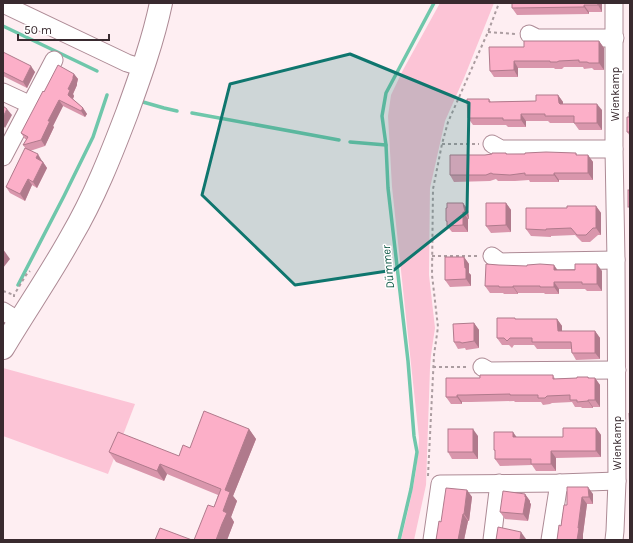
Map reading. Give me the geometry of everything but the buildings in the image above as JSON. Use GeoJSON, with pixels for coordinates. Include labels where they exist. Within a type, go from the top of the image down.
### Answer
{"type":"FeatureCollection","features":[{"type":"Feature","properties":{"kind":"main road"},"geometry":{"type":"LineString","coordinates":[[3,348],[9,316],[71,238],[93,197],[119,134],[143,68],[161,3]]}},
{"type":"Feature","properties":{"kind":"street","name":"Wienkamp"},"geometry":{"type":"LineString","coordinates":[[432,540],[440,484],[617,482],[614,3]]}},
{"type":"Feature","properties":{"kind":"street"},"geometry":{"type":"LineString","coordinates":[[3,4],[143,68]]}},
{"type":"Feature","properties":{"kind":"street"},"geometry":{"type":"LineString","coordinates":[[529,34],[537,38],[615,38]]}},
{"type":"Feature","properties":{"kind":"street"},"geometry":{"type":"LineString","coordinates":[[3,158],[54,60]]}},
{"type":"Feature","properties":{"kind":"street"},"geometry":{"type":"LineString","coordinates":[[3,92],[31,105]]}},
{"type":"Feature","properties":{"kind":"street"},"geometry":{"type":"LineString","coordinates":[[492,144],[502,150],[614,149]]}},
{"type":"Feature","properties":{"kind":"street"},"geometry":{"type":"LineString","coordinates":[[492,256],[500,262],[616,260]]}},
{"type":"Feature","properties":{"kind":"street"},"geometry":{"type":"LineString","coordinates":[[482,367],[489,371],[617,370]]}},
{"type":"Feature","properties":{"kind":"street"},"geometry":{"type":"LineString","coordinates":[[614,540],[617,482]]}},
{"type":"Feature","properties":{"kind":"street"},"geometry":{"type":"LineString","coordinates":[[550,540],[559,483]]}},
{"type":"Feature","properties":{"kind":"street"},"geometry":{"type":"LineString","coordinates":[[492,540],[499,484]]}},
{"type":"Feature","properties":{"kind":"path"},"geometry":{"type":"LineString","coordinates":[[428,477],[433,367],[438,327],[432,275],[433,189],[448,122],[488,32],[499,3]]}},
{"type":"Feature","properties":{"kind":"path"},"geometry":{"type":"LineString","coordinates":[[488,32],[529,34]]}},
{"type":"Feature","properties":{"kind":"path"},"geometry":{"type":"LineString","coordinates":[[442,144],[492,144]]}},
{"type":"Feature","properties":{"kind":"path"},"geometry":{"type":"LineString","coordinates":[[432,256],[492,256]]}},
{"type":"Feature","properties":{"kind":"path"},"geometry":{"type":"LineString","coordinates":[[9,316],[14,302],[14,295],[26,275],[34,267]]}},
{"type":"Feature","properties":{"kind":"path"},"geometry":{"type":"LineString","coordinates":[[3,291],[14,295]]}},
{"type":"Feature","properties":{"kind":"path"},"geometry":{"type":"LineString","coordinates":[[433,367],[482,367]]}},
{"type":"Feature","properties":{"kind":"highlighted area"},"geometry":{"type":"Polygon","coordinates":[[[350,54],[469,103],[467,212],[394,270],[295,285],[202,195],[230,84],[350,54]]]}},
{"type":"Feature","properties":{"kind":"shaded area"},"geometry":{"type":"Polygon","coordinates":[[[440,3],[494,3],[445,121],[430,188],[429,275],[435,328],[430,368],[426,485],[414,540],[401,540],[415,477],[419,438],[392,187],[388,116],[391,95],[440,3]]]}},
{"type":"Feature","properties":{"kind":"shaded area"},"geometry":{"type":"Polygon","coordinates":[[[3,368],[135,404],[108,474],[3,436],[3,368]]]}},
{"type":"Feature","properties":{"kind":"waterway","name":"Dümmer"},"geometry":{"type":"LineString","coordinates":[[399,540],[411,489],[417,452],[414,436],[408,361],[388,188],[386,145],[382,116],[386,93],[434,3]]}},
{"type":"Feature","properties":{"kind":"waterway"},"geometry":{"type":"LineString","coordinates":[[3,26],[97,71]]}},
{"type":"Feature","properties":{"kind":"waterway"},"geometry":{"type":"LineString","coordinates":[[18,285],[93,137],[107,95]]}},
{"type":"Feature","properties":{"kind":"waterway"},"geometry":{"type":"LineString","coordinates":[[143,102],[177,111]]}},
{"type":"Feature","properties":{"kind":"waterway"},"geometry":{"type":"LineString","coordinates":[[192,113],[339,140]]}},
{"type":"Feature","properties":{"kind":"waterway"},"geometry":{"type":"LineString","coordinates":[[350,142],[386,145]]}}]}
